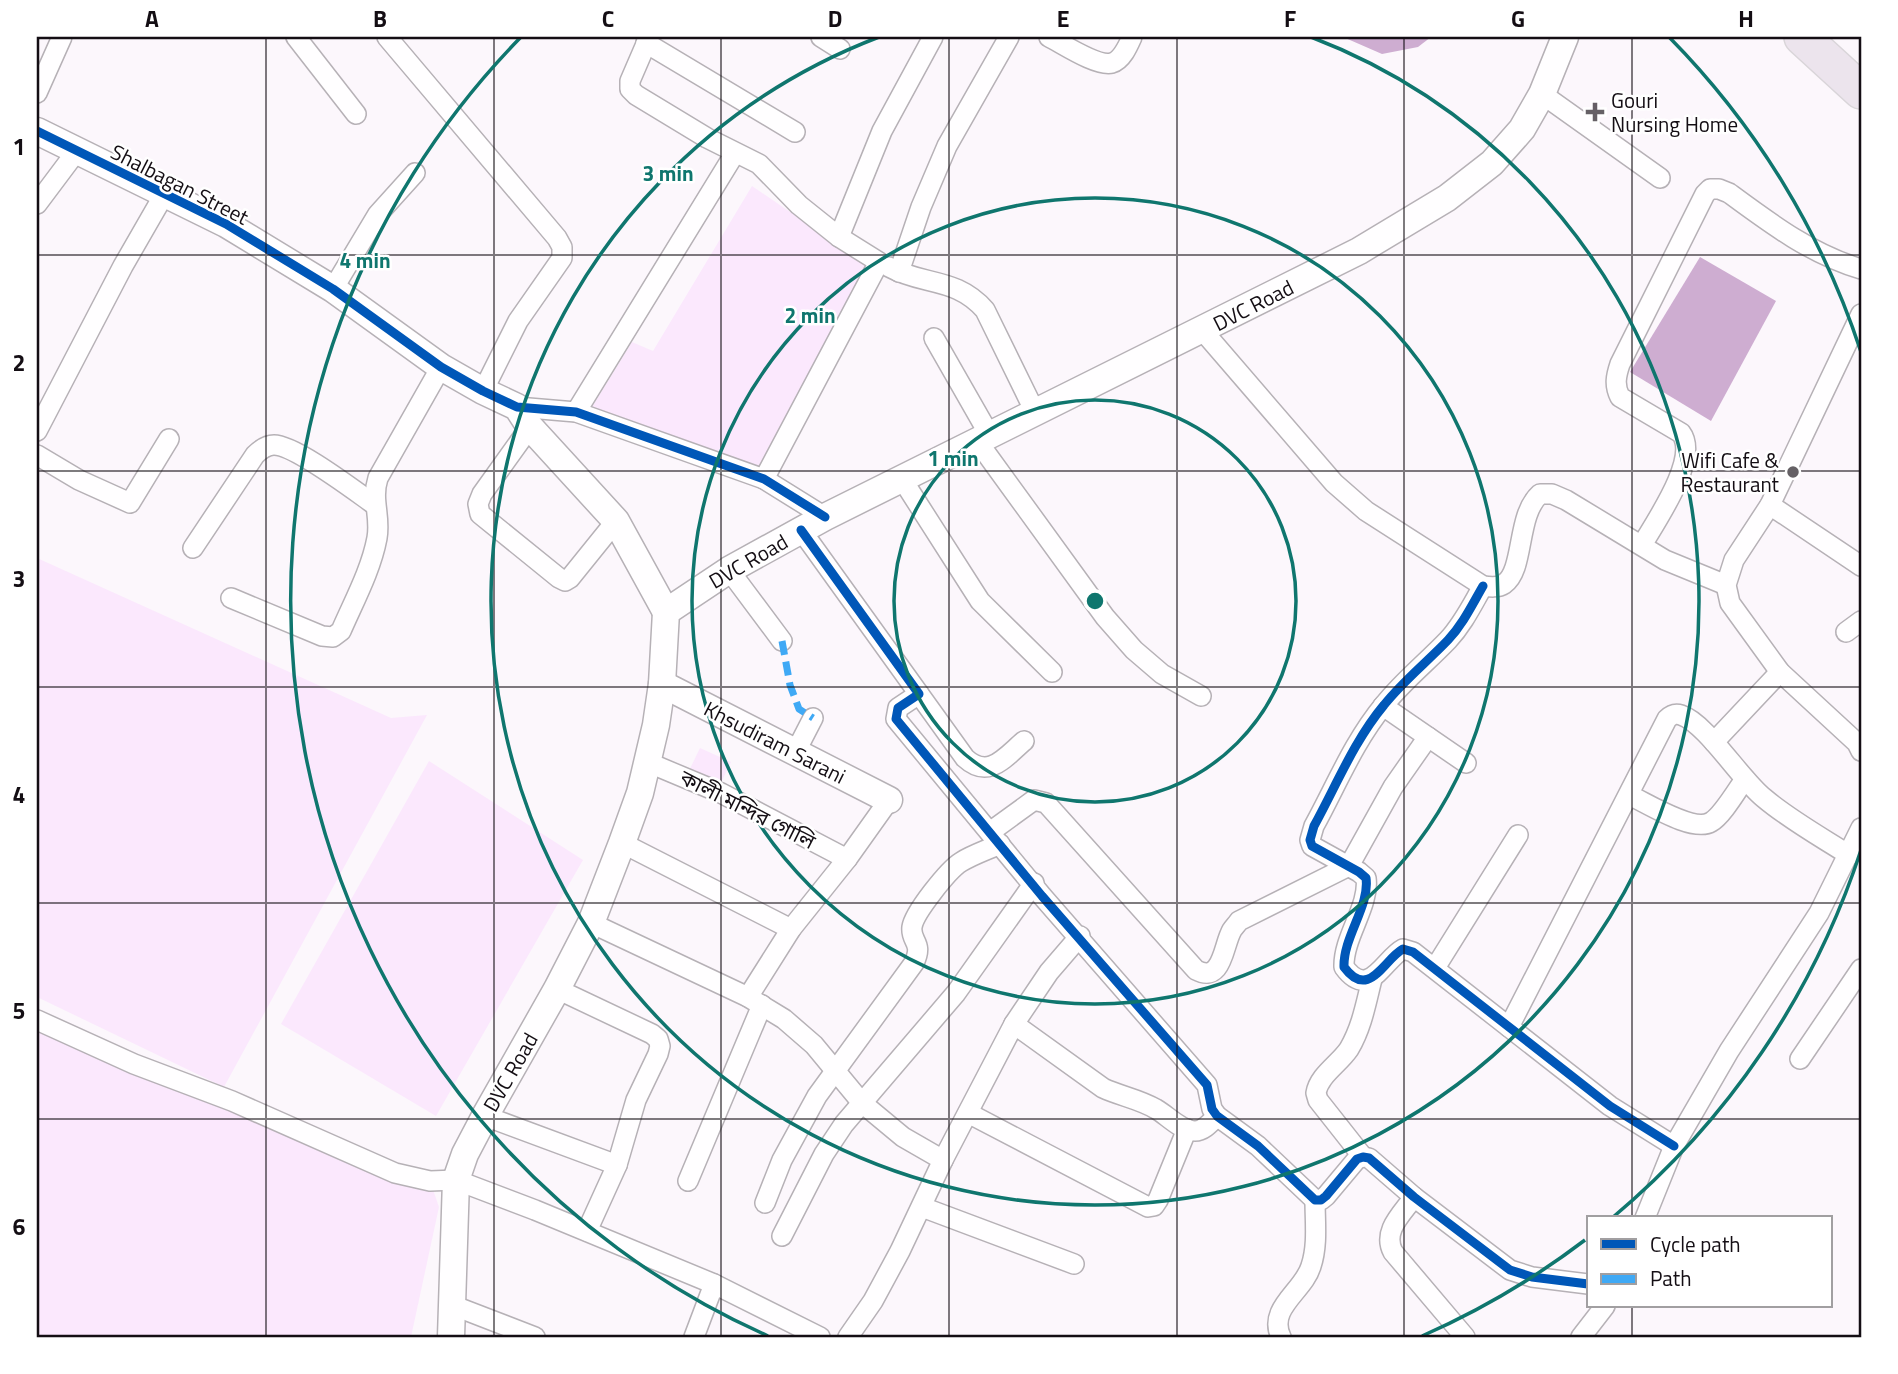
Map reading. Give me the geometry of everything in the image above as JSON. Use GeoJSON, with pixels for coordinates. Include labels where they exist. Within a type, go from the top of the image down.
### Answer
{"type":"FeatureCollection","features":[{"type":"Feature","properties":{"kind":"highway"},"geometry":{"type":"LineString","coordinates":[[1802,37],[1861,91]]}},
{"type":"Feature","properties":{"kind":"highway"},"geometry":{"type":"LineString","coordinates":[[1832,37],[1861,62]]}},
{"type":"Feature","properties":{"kind":"main road","name":"DVC Road"},"geometry":{"type":"LineString","coordinates":[[452,1337],[456,1180],[465,1154],[591,923],[622,843],[640,793],[656,725],[662,684],[666,612],[729,570],[825,517],[1359,251],[1447,198],[1492,163],[1522,129],[1542,94],[1565,37]]}},
{"type":"Feature","properties":{"kind":"main road","name":"Shalbagan Street"},"geometry":{"type":"LineString","coordinates":[[37,131],[226,224],[333,289],[441,367],[523,417]]}},
{"type":"Feature","properties":{"kind":"main road"},"geometry":{"type":"LineString","coordinates":[[523,417],[616,522],[666,612]]}},
{"type":"Feature","properties":{"kind":"main road","name":"Khsudiram Sarani"},"geometry":{"type":"LineString","coordinates":[[662,684],[889,800]]}},
{"type":"Feature","properties":{"kind":"street"},"geometry":{"type":"LineString","coordinates":[[37,93],[62,37]]}},
{"type":"Feature","properties":{"kind":"street"},"geometry":{"type":"LineString","coordinates":[[296,37],[356,114]]}},
{"type":"Feature","properties":{"kind":"street"},"geometry":{"type":"LineString","coordinates":[[387,37],[562,247],[562,258],[518,321],[483,391]]}},
{"type":"Feature","properties":{"kind":"street"},"geometry":{"type":"LineString","coordinates":[[821,37],[840,49]]}},
{"type":"Feature","properties":{"kind":"street"},"geometry":{"type":"LineString","coordinates":[[839,237],[882,131],[933,37]]}},
{"type":"Feature","properties":{"kind":"street"},"geometry":{"type":"LineString","coordinates":[[899,272],[921,207],[947,146],[1009,37]]}},
{"type":"Feature","properties":{"kind":"street"},"geometry":{"type":"LineString","coordinates":[[1049,37],[1095,61],[1110,64],[1120,58],[1132,37]]}},
{"type":"Feature","properties":{"kind":"street"},"geometry":{"type":"LineString","coordinates":[[795,132],[647,40],[630,80],[630,89],[636,95],[735,153],[759,164],[799,205],[839,237],[879,262],[899,272],[955,287],[973,297],[985,310],[1036,414]]}},
{"type":"Feature","properties":{"kind":"street"},"geometry":{"type":"LineString","coordinates":[[1542,94],[1660,178]]}},
{"type":"Feature","properties":{"kind":"street"},"geometry":{"type":"LineString","coordinates":[[37,204],[76,152]]}},
{"type":"Feature","properties":{"kind":"street"},"geometry":{"type":"LineString","coordinates":[[576,412],[735,153]]}},
{"type":"Feature","properties":{"kind":"street"},"geometry":{"type":"LineString","coordinates":[[333,289],[378,214],[415,173]]}},
{"type":"Feature","properties":{"kind":"street"},"geometry":{"type":"LineString","coordinates":[[1642,545],[1679,477],[1688,447],[1682,433],[1620,397],[1616,388],[1616,377],[1704,194],[1710,189],[1729,193],[1801,244],[1841,263],[1861,269]]}},
{"type":"Feature","properties":{"kind":"street"},"geometry":{"type":"LineString","coordinates":[[37,431],[123,266],[165,193]]}},
{"type":"Feature","properties":{"kind":"street"},"geometry":{"type":"LineString","coordinates":[[764,479],[879,262]]}},
{"type":"Feature","properties":{"kind":"street"},"geometry":{"type":"LineString","coordinates":[[1861,314],[1770,505],[1734,560],[1726,585],[1730,603],[1780,673],[1857,743],[1861,751]]}},
{"type":"Feature","properties":{"kind":"street"},"geometry":{"type":"LineString","coordinates":[[1203,331],[1334,483],[1366,511],[1483,586],[1495,587],[1506,583],[1512,574],[1526,516],[1531,502],[1540,494],[1552,494],[1566,500],[1665,559],[1726,585]]}},
{"type":"Feature","properties":{"kind":"street"},"geometry":{"type":"LineString","coordinates":[[934,338],[984,439],[1105,617],[1134,650],[1162,674],[1201,696]]}},
{"type":"Feature","properties":{"kind":"street"},"geometry":{"type":"LineString","coordinates":[[231,598],[322,636],[333,637],[341,631],[377,539],[379,521],[374,492],[378,478],[441,367]]}},
{"type":"Feature","properties":{"kind":"street"},"geometry":{"type":"LineString","coordinates":[[616,522],[570,578],[565,580],[559,578],[480,514],[478,504],[482,494],[523,417],[576,412],[764,479],[825,517]]}},
{"type":"Feature","properties":{"kind":"street"},"geometry":{"type":"LineString","coordinates":[[37,456],[130,503],[169,439]]}},
{"type":"Feature","properties":{"kind":"street"},"geometry":{"type":"LineString","coordinates":[[193,548],[255,455],[263,447],[273,444],[286,448],[322,469],[375,505]]}},
{"type":"Feature","properties":{"kind":"street"},"geometry":{"type":"LineString","coordinates":[[902,479],[980,601],[1052,673]]}},
{"type":"Feature","properties":{"kind":"street"},"geometry":{"type":"LineString","coordinates":[[1770,505],[1861,566]]}},
{"type":"Feature","properties":{"kind":"street"},"geometry":{"type":"LineString","coordinates":[[801,530],[965,758],[974,766],[984,769],[994,765],[1024,741]]}},
{"type":"Feature","properties":{"kind":"street"},"geometry":{"type":"LineString","coordinates":[[729,570],[782,641]]}},
{"type":"Feature","properties":{"kind":"street"},"geometry":{"type":"LineString","coordinates":[[1483,586],[1464,620],[1448,640],[1418,667],[1383,706],[1358,741],[1311,834],[1312,846],[1366,878],[1367,886],[1347,944],[1344,967],[1349,974],[1359,979],[1372,979],[1381,973],[1395,953],[1403,949],[1413,952],[1610,1106],[1674,1146]]}},
{"type":"Feature","properties":{"kind":"street"},"geometry":{"type":"LineString","coordinates":[[1714,742],[1780,673]]}},
{"type":"Feature","properties":{"kind":"street"},"geometry":{"type":"LineString","coordinates":[[919,694],[898,708],[896,719],[1165,1039],[1207,1085],[1212,1109],[1217,1116],[1274,1159],[1315,1200],[1316,1240],[1311,1267],[1303,1283],[1286,1301],[1279,1315],[1278,1331],[1281,1337]]}},
{"type":"Feature","properties":{"kind":"street"},"geometry":{"type":"LineString","coordinates":[[1383,706],[1466,763]]}},
{"type":"Feature","properties":{"kind":"street"},"geometry":{"type":"LineString","coordinates":[[1509,1027],[1667,719],[1672,714],[1689,719],[1714,742],[1764,798],[1849,855]]}},
{"type":"Feature","properties":{"kind":"street"},"geometry":{"type":"LineString","coordinates":[[796,751],[813,718]]}},
{"type":"Feature","properties":{"kind":"street"},"geometry":{"type":"LineString","coordinates":[[765,1203],[798,1128],[835,1069],[914,963],[918,944],[912,932],[912,925],[921,909],[950,871],[995,838],[1034,800],[1046,803],[1196,970],[1210,974],[1217,968],[1231,931],[1240,921],[1349,866],[1393,787],[1428,737]]}},
{"type":"Feature","properties":{"kind":"street","name":"কালী মন্দির গোলি"},"geometry":{"type":"LineString","coordinates":[[647,762],[721,793],[847,859]]}},
{"type":"Feature","properties":{"kind":"street"},"geometry":{"type":"LineString","coordinates":[[1629,795],[1687,823],[1702,826],[1713,822],[1745,779]]}},
{"type":"Feature","properties":{"kind":"street"},"geometry":{"type":"LineString","coordinates":[[688,1181],[755,1001],[791,929],[847,859],[889,800]]}},
{"type":"Feature","properties":{"kind":"street"},"geometry":{"type":"LineString","coordinates":[[1646,1216],[1674,1146],[1729,1051],[1819,913],[1861,828]]}},
{"type":"Feature","properties":{"kind":"street"},"geometry":{"type":"LineString","coordinates":[[1435,968],[1518,835]]}},
{"type":"Feature","properties":{"kind":"street"},"geometry":{"type":"LineString","coordinates":[[622,843],[791,929]]}},
{"type":"Feature","properties":{"kind":"street"},"geometry":{"type":"LineString","coordinates":[[782,1236],[824,1154],[844,1124],[956,993],[1034,883]]}},
{"type":"Feature","properties":{"kind":"street"},"geometry":{"type":"LineString","coordinates":[[591,923],[755,1001],[784,1018],[814,1045],[862,1103],[903,1137],[943,1160]]}},
{"type":"Feature","properties":{"kind":"street"},"geometry":{"type":"LineString","coordinates":[[848,1337],[873,1301],[1014,1024],[1049,972],[1080,936]]}},
{"type":"Feature","properties":{"kind":"street"},"geometry":{"type":"LineString","coordinates":[[1800,1059],[1861,969]]}},
{"type":"Feature","properties":{"kind":"street"},"geometry":{"type":"LineString","coordinates":[[1372,979],[1357,1034],[1347,1052],[1321,1081],[1316,1093],[1318,1100],[1363,1157],[1376,1163],[1414,1197],[1510,1270],[1532,1278],[1587,1284]]}},
{"type":"Feature","properties":{"kind":"street"},"geometry":{"type":"LineString","coordinates":[[557,989],[652,1034],[658,1039],[660,1046],[636,1100],[617,1165],[587,1231]]}},
{"type":"Feature","properties":{"kind":"street"},"geometry":{"type":"LineString","coordinates":[[37,1020],[134,1065],[232,1101],[395,1173],[430,1181],[456,1180],[587,1231],[714,1284],[798,1332],[820,1337]]}},
{"type":"Feature","properties":{"kind":"street"},"geometry":{"type":"LineString","coordinates":[[1014,1024],[1103,1088],[1144,1102],[1186,1129],[1204,1129],[1217,1116]]}},
{"type":"Feature","properties":{"kind":"street"},"geometry":{"type":"LineString","coordinates":[[968,1113],[1148,1207],[1154,1206],[1158,1200],[1186,1129]]}},
{"type":"Feature","properties":{"kind":"street"},"geometry":{"type":"LineString","coordinates":[[485,1116],[617,1165]]}},
{"type":"Feature","properties":{"kind":"street"},"geometry":{"type":"LineString","coordinates":[[1315,1200],[1326,1196],[1357,1159],[1363,1157]]}},
{"type":"Feature","properties":{"kind":"street"},"geometry":{"type":"LineString","coordinates":[[1414,1197],[1393,1226],[1388,1243],[1465,1337]]}},
{"type":"Feature","properties":{"kind":"street"},"geometry":{"type":"LineString","coordinates":[[922,1207],[1074,1264]]}},
{"type":"Feature","properties":{"kind":"street"},"geometry":{"type":"LineString","coordinates":[[694,1337],[714,1284]]}},
{"type":"Feature","properties":{"kind":"street"},"geometry":{"type":"LineString","coordinates":[[453,1305],[535,1337]]}},
{"type":"Feature","properties":{"kind":"street"},"geometry":{"type":"LineString","coordinates":[[1581,1337],[1603,1308]]}},
{"type":"Feature","properties":{"kind":"shaded area"},"geometry":{"type":"Polygon","coordinates":[[[1343,37],[1431,37],[1418,47],[1382,54],[1343,37]]]}},
{"type":"Feature","properties":{"kind":"shaded area"},"geometry":{"type":"Polygon","coordinates":[[[752,186],[869,266],[759,470],[592,407],[632,342],[653,351],[752,186]]]}},
{"type":"Feature","properties":{"kind":"shaded area"},"geometry":{"type":"Polygon","coordinates":[[[1700,257],[1776,301],[1711,421],[1630,372],[1700,257]]]}},
{"type":"Feature","properties":{"kind":"shaded area"},"geometry":{"type":"Polygon","coordinates":[[[37,558],[391,718],[427,715],[224,1087],[37,997],[37,558]]]}},
{"type":"Feature","properties":{"kind":"shaded area"},"geometry":{"type":"Polygon","coordinates":[[[700,748],[731,762],[717,791],[686,777],[700,748]]]}},
{"type":"Feature","properties":{"kind":"shaded area"},"geometry":{"type":"Polygon","coordinates":[[[429,761],[583,860],[436,1116],[281,1024],[429,761]]]}},
{"type":"Feature","properties":{"kind":"shaded area"},"geometry":{"type":"Polygon","coordinates":[[[37,1025],[430,1181],[439,1207],[411,1337],[37,1337],[37,1025]]]}},
{"type":"Feature","properties":{"kind":"marked path"},"geometry":{"type":"LineString","coordinates":[[782,641],[790,685],[799,709],[813,718]]}},
{"type":"Feature","properties":{"kind":"cycle path"},"geometry":{"type":"LineString","coordinates":[[37,131],[226,224],[333,289],[441,367],[483,391],[517,407],[576,412],[764,479],[825,517]]}},
{"type":"Feature","properties":{"kind":"cycle path"},"geometry":{"type":"LineString","coordinates":[[801,530],[919,694],[898,708],[896,719],[1042,896],[1207,1085],[1212,1109],[1217,1116],[1258,1146],[1315,1200],[1326,1196],[1357,1159],[1369,1158],[1414,1197],[1510,1270],[1532,1277],[1587,1284]]}},
{"type":"Feature","properties":{"kind":"cycle path"},"geometry":{"type":"LineString","coordinates":[[1483,586],[1453,634],[1399,688],[1373,719],[1354,749],[1314,826],[1310,840],[1312,846],[1366,878],[1364,900],[1348,944],[1344,967],[1361,980],[1369,979],[1403,949],[1413,952],[1610,1106],[1674,1146]]}},
{"type":"Feature","properties":{"kind":"place","name":"Gouri Nursing Home"},"geometry":{"type":"Point","coordinates":[1595,112]}},
{"type":"Feature","properties":{"kind":"place","name":"Wifi Cafe & Restaurant"},"geometry":{"type":"Point","coordinates":[1793,472]}}]}
